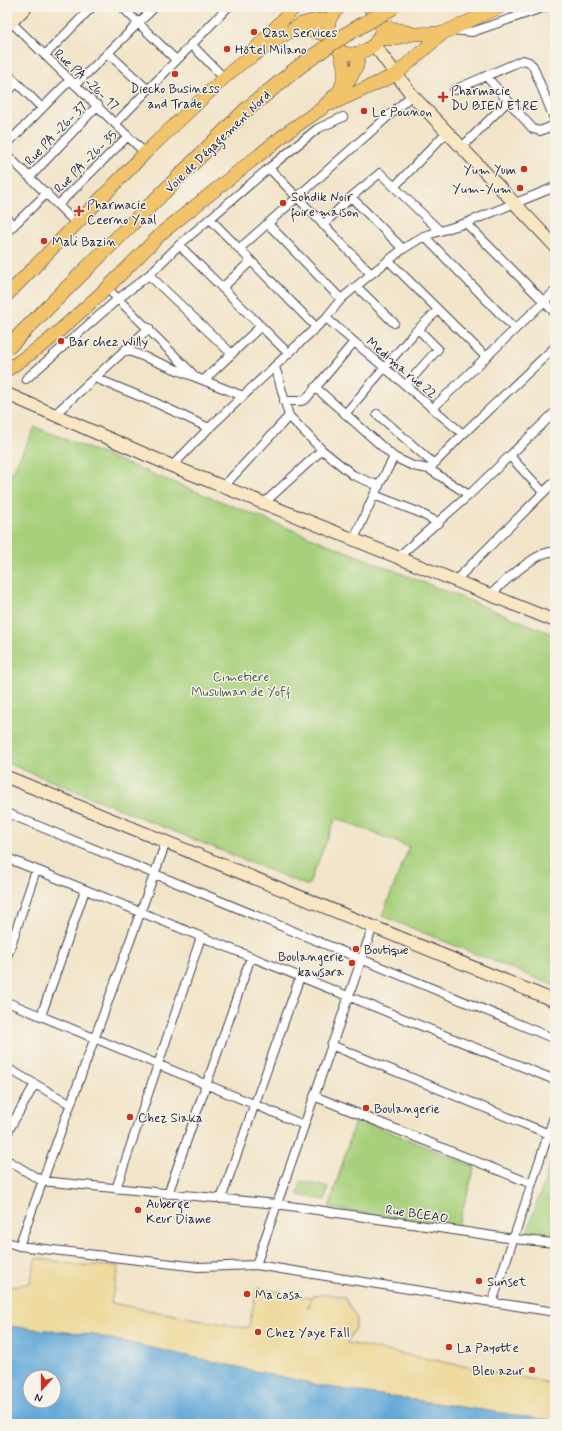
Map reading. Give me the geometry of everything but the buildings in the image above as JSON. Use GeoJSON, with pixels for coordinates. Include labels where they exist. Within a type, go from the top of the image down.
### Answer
{"type":"FeatureCollection","features":[{"type":"Feature","properties":{"kind":"highway","name":"Voie de Dégagement Nord"},"geometry":{"type":"LineString","coordinates":[[7,348],[246,110],[300,66],[335,41],[394,7]]}},
{"type":"Feature","properties":{"kind":"highway","name":"Voie de Dégagement Nord"},"geometry":{"type":"LineString","coordinates":[[7,334],[240,103],[294,59],[328,34],[372,8]]}},
{"type":"Feature","properties":{"kind":"main road"},"geometry":{"type":"LineString","coordinates":[[240,65],[295,7]]}},
{"type":"Feature","properties":{"kind":"main road"},"geometry":{"type":"LineString","coordinates":[[321,109],[394,73],[447,31],[500,7]]}},
{"type":"Feature","properties":{"kind":"main road"},"geometry":{"type":"LineString","coordinates":[[372,8],[380,25],[376,42]]}},
{"type":"Feature","properties":{"kind":"main road"},"geometry":{"type":"LineString","coordinates":[[7,295],[145,153],[224,78],[240,65],[293,30],[310,21],[332,13],[330,37]]}},
{"type":"Feature","properties":{"kind":"main road"},"geometry":{"type":"LineString","coordinates":[[380,25],[414,34]]}},
{"type":"Feature","properties":{"kind":"main road"},"geometry":{"type":"LineString","coordinates":[[293,30],[314,30],[330,37],[340,50],[345,72],[339,92]]}},
{"type":"Feature","properties":{"kind":"main road"},"geometry":{"type":"LineString","coordinates":[[9,368],[46,342],[107,288],[164,231],[283,136],[321,109],[339,92],[354,74],[361,54],[376,42],[414,34],[447,31]]}},
{"type":"Feature","properties":{"kind":"main road"},"geometry":{"type":"LineString","coordinates":[[340,50],[350,54],[361,54]]}},
{"type":"Feature","properties":{"kind":"street"},"geometry":{"type":"LineString","coordinates":[[11,22],[26,7]]}},
{"type":"Feature","properties":{"kind":"street"},"geometry":{"type":"LineString","coordinates":[[45,55],[92,7]]}},
{"type":"Feature","properties":{"kind":"street"},"geometry":{"type":"LineString","coordinates":[[122,7],[176,60]]}},
{"type":"Feature","properties":{"kind":"street"},"geometry":{"type":"LineString","coordinates":[[7,144],[42,108],[108,53],[155,7]]}},
{"type":"Feature","properties":{"kind":"street"},"geometry":{"type":"LineString","coordinates":[[116,123],[228,7]]}},
{"type":"Feature","properties":{"kind":"street"},"geometry":{"type":"LineString","coordinates":[[447,31],[472,32],[545,7]]}},
{"type":"Feature","properties":{"kind":"street","name":"Rue PA -26- 17"},"geometry":{"type":"LineString","coordinates":[[7,8],[11,22],[73,83],[98,105],[145,153]]}},
{"type":"Feature","properties":{"kind":"street"},"geometry":{"type":"LineString","coordinates":[[376,42],[394,73],[412,95],[555,246]]}},
{"type":"Feature","properties":{"kind":"street"},"geometry":{"type":"LineString","coordinates":[[191,44],[224,78]]}},
{"type":"Feature","properties":{"kind":"street"},"geometry":{"type":"LineString","coordinates":[[108,53],[148,90]]}},
{"type":"Feature","properties":{"kind":"street"},"geometry":{"type":"LineString","coordinates":[[361,54],[381,62],[394,73]]}},
{"type":"Feature","properties":{"kind":"street"},"geometry":{"type":"LineString","coordinates":[[454,90],[523,60],[529,62],[533,66],[555,121]]}},
{"type":"Feature","properties":{"kind":"street"},"geometry":{"type":"LineString","coordinates":[[7,73],[42,108]]}},
{"type":"Feature","properties":{"kind":"street"},"geometry":{"type":"LineString","coordinates":[[486,76],[507,102],[533,129],[540,131],[555,125]]}},
{"type":"Feature","properties":{"kind":"street"},"geometry":{"type":"LineString","coordinates":[[7,92],[17,82]]}},
{"type":"Feature","properties":{"kind":"street"},"geometry":{"type":"LineString","coordinates":[[239,249],[412,95]]}},
{"type":"Feature","properties":{"kind":"street"},"geometry":{"type":"LineString","coordinates":[[461,148],[507,102]]}},
{"type":"Feature","properties":{"kind":"street","name":"Rue PA -26- 37"},"geometry":{"type":"LineString","coordinates":[[30,177],[98,105]]}},
{"type":"Feature","properties":{"kind":"street"},"geometry":{"type":"LineString","coordinates":[[26,379],[118,299],[149,275],[179,245],[269,168],[317,129],[343,117]]}},
{"type":"Feature","properties":{"kind":"street"},"geometry":{"type":"LineString","coordinates":[[395,186],[446,132]]}},
{"type":"Feature","properties":{"kind":"street","name":"Rue PA -26- 35"},"geometry":{"type":"LineString","coordinates":[[59,204],[128,136]]}},
{"type":"Feature","properties":{"kind":"street"},"geometry":{"type":"LineString","coordinates":[[7,155],[59,204],[76,223]]}},
{"type":"Feature","properties":{"kind":"street"},"geometry":{"type":"LineString","coordinates":[[269,168],[371,274]]}},
{"type":"Feature","properties":{"kind":"street"},"geometry":{"type":"LineString","coordinates":[[323,225],[351,197],[380,173],[440,231]]}},
{"type":"Feature","properties":{"kind":"street"},"geometry":{"type":"LineString","coordinates":[[172,466],[209,428],[326,318],[342,300],[371,274],[403,249],[424,236],[466,222],[555,187]]}},
{"type":"Feature","properties":{"kind":"street"},"geometry":{"type":"LineString","coordinates":[[7,232],[47,193]]}},
{"type":"Feature","properties":{"kind":"street"},"geometry":{"type":"LineString","coordinates":[[351,197],[403,249]]}},
{"type":"Feature","properties":{"kind":"street"},"geometry":{"type":"LineString","coordinates":[[7,219],[14,225]]}},
{"type":"Feature","properties":{"kind":"street"},"geometry":{"type":"LineString","coordinates":[[210,219],[316,327]]}},
{"type":"Feature","properties":{"kind":"street"},"geometry":{"type":"LineString","coordinates":[[466,222],[555,313]]}},
{"type":"Feature","properties":{"kind":"street"},"geometry":{"type":"LineString","coordinates":[[268,224],[342,300]]}},
{"type":"Feature","properties":{"kind":"street"},"geometry":{"type":"LineString","coordinates":[[424,236],[515,329]]}},
{"type":"Feature","properties":{"kind":"street"},"geometry":{"type":"LineString","coordinates":[[179,245],[288,353]]}},
{"type":"Feature","properties":{"kind":"street"},"geometry":{"type":"LineString","coordinates":[[388,260],[486,357]]}},
{"type":"Feature","properties":{"kind":"street"},"geometry":{"type":"LineString","coordinates":[[222,288],[251,261]]}},
{"type":"Feature","properties":{"kind":"street"},"geometry":{"type":"LineString","coordinates":[[149,275],[232,354]]}},
{"type":"Feature","properties":{"kind":"street"},"geometry":{"type":"LineString","coordinates":[[357,287],[394,324]]}},
{"type":"Feature","properties":{"kind":"street"},"geometry":{"type":"LineString","coordinates":[[107,288],[149,328],[194,375]]}},
{"type":"Feature","properties":{"kind":"street"},"geometry":{"type":"LineString","coordinates":[[433,408],[555,291]]}},
{"type":"Feature","properties":{"kind":"street"},"geometry":{"type":"LineString","coordinates":[[344,414],[418,328],[438,310]]}},
{"type":"Feature","properties":{"kind":"street","name":"Medima rue 22"},"geometry":{"type":"LineString","coordinates":[[326,318],[463,434]]}},
{"type":"Feature","properties":{"kind":"street"},"geometry":{"type":"LineString","coordinates":[[204,380],[261,326]]}},
{"type":"Feature","properties":{"kind":"street"},"geometry":{"type":"LineString","coordinates":[[54,415],[149,328]]}},
{"type":"Feature","properties":{"kind":"street"},"geometry":{"type":"LineString","coordinates":[[406,385],[438,351],[436,346],[418,328]]}},
{"type":"Feature","properties":{"kind":"street"},"geometry":{"type":"LineString","coordinates":[[284,401],[301,401],[306,399],[354,342]]}},
{"type":"Feature","properties":{"kind":"street"},"geometry":{"type":"LineString","coordinates":[[315,387],[394,457],[413,466],[431,467],[463,434],[555,347]]}},
{"type":"Feature","properties":{"kind":"street"},"geometry":{"type":"LineString","coordinates":[[126,350],[194,375],[243,396]]}},
{"type":"Feature","properties":{"kind":"street"},"geometry":{"type":"LineString","coordinates":[[275,366],[289,416],[322,450],[353,475],[379,486]]}},
{"type":"Feature","properties":{"kind":"street"},"geometry":{"type":"LineString","coordinates":[[95,378],[154,402],[209,428]]}},
{"type":"Feature","properties":{"kind":"street"},"geometry":{"type":"LineString","coordinates":[[7,394],[172,466],[555,621]]}},
{"type":"Feature","properties":{"kind":"street"},"geometry":{"type":"LineString","coordinates":[[398,558],[439,523],[555,412]]}},
{"type":"Feature","properties":{"kind":"street"},"geometry":{"type":"LineString","coordinates":[[377,414],[431,467],[469,495]]}},
{"type":"Feature","properties":{"kind":"street"},"geometry":{"type":"LineString","coordinates":[[223,487],[289,416]]}},
{"type":"Feature","properties":{"kind":"street"},"geometry":{"type":"LineString","coordinates":[[264,503],[322,450]]}},
{"type":"Feature","properties":{"kind":"street"},"geometry":{"type":"LineString","coordinates":[[510,456],[543,492]]}},
{"type":"Feature","properties":{"kind":"street"},"geometry":{"type":"LineString","coordinates":[[354,539],[374,495],[394,457]]}},
{"type":"Feature","properties":{"kind":"street"},"geometry":{"type":"LineString","coordinates":[[456,580],[555,481]]}},
{"type":"Feature","properties":{"kind":"street"},"geometry":{"type":"LineString","coordinates":[[374,495],[418,512],[439,523]]}},
{"type":"Feature","properties":{"kind":"street"},"geometry":{"type":"LineString","coordinates":[[490,595],[516,572],[538,557],[550,551],[555,552]]}},
{"type":"Feature","properties":{"kind":"street"},"geometry":{"type":"LineString","coordinates":[[7,777],[555,1001]]}},
{"type":"Feature","properties":{"kind":"street"},"geometry":{"type":"LineString","coordinates":[[7,813],[555,1039]]}},
{"type":"Feature","properties":{"kind":"street"},"geometry":{"type":"LineString","coordinates":[[19,1246],[166,842]]}},
{"type":"Feature","properties":{"kind":"street"},"geometry":{"type":"LineString","coordinates":[[7,858],[555,1080]]}},
{"type":"Feature","properties":{"kind":"street"},"geometry":{"type":"LineString","coordinates":[[7,957],[36,870]]}},
{"type":"Feature","properties":{"kind":"street"},"geometry":{"type":"LineString","coordinates":[[41,1016],[85,890]]}},
{"type":"Feature","properties":{"kind":"street"},"geometry":{"type":"LineString","coordinates":[[256,1265],[373,926]]}},
{"type":"Feature","properties":{"kind":"street"},"geometry":{"type":"LineString","coordinates":[[116,1189],[201,937]]}},
{"type":"Feature","properties":{"kind":"street"},"geometry":{"type":"LineString","coordinates":[[168,1194],[251,957]]}},
{"type":"Feature","properties":{"kind":"street"},"geometry":{"type":"LineString","coordinates":[[221,1199],[300,977]]}},
{"type":"Feature","properties":{"kind":"street"},"geometry":{"type":"LineString","coordinates":[[7,1002],[304,1125]]}},
{"type":"Feature","properties":{"kind":"street"},"geometry":{"type":"LineString","coordinates":[[332,1045],[549,1134]]}},
{"type":"Feature","properties":{"kind":"street"},"geometry":{"type":"LineString","coordinates":[[7,1068],[70,1104]]}},
{"type":"Feature","properties":{"kind":"street"},"geometry":{"type":"LineString","coordinates":[[7,1133],[35,1084]]}},
{"type":"Feature","properties":{"kind":"street"},"geometry":{"type":"LineString","coordinates":[[314,1096],[532,1184]]}},
{"type":"Feature","properties":{"kind":"street"},"geometry":{"type":"LineString","coordinates":[[492,1303],[555,1114]]}},
{"type":"Feature","properties":{"kind":"street"},"geometry":{"type":"LineString","coordinates":[[7,1160],[42,1181]]}},
{"type":"Feature","properties":{"kind":"street","name":"Rue BCEAO"},"geometry":{"type":"LineString","coordinates":[[42,1181],[276,1204],[514,1239],[555,1243]]}},
{"type":"Feature","properties":{"kind":"street"},"geometry":{"type":"LineString","coordinates":[[7,1242],[19,1246],[198,1267],[256,1265],[555,1312]]}},
{"type":"Feature","properties":{"kind":"green space","name":"Cimetiere Musulman de Yoff"},"geometry":{"type":"Polygon","coordinates":[[[35,427],[555,635],[555,986],[382,916],[409,847],[336,818],[308,886],[7,763],[7,483],[35,427]]]}},
{"type":"Feature","properties":{"kind":"green space"},"geometry":{"type":"Polygon","coordinates":[[[356,1118],[475,1167],[457,1229],[329,1208],[356,1118]]]}},
{"type":"Feature","properties":{"kind":"green space"},"geometry":{"type":"Polygon","coordinates":[[[555,1150],[555,1238],[526,1235],[555,1150]]]}},
{"type":"Feature","properties":{"kind":"green space"},"geometry":{"type":"Polygon","coordinates":[[[301,1181],[328,1187],[325,1200],[298,1195],[301,1181]]]}},
{"type":"Feature","properties":{"kind":"sand"},"geometry":{"type":"Polygon","coordinates":[[[36,1258],[78,1265],[119,1266],[111,1303],[245,1328],[249,1326],[257,1288],[311,1298],[308,1309],[312,1296],[329,1294],[344,1297],[357,1319],[356,1326],[347,1343],[555,1384],[555,1421],[327,1387],[93,1335],[7,1326],[7,1288],[30,1283],[36,1258]]]}},
{"type":"Feature","properties":{"kind":"water"},"geometry":{"type":"Polygon","coordinates":[[[7,1326],[93,1335],[327,1387],[555,1421],[555,1424],[7,1424],[7,1326]]]}},
{"type":"Feature","properties":{"kind":"place","name":"Qash Services"},"geometry":{"type":"Point","coordinates":[254,32]}},
{"type":"Feature","properties":{"kind":"place","name":"Hôtel Milano"},"geometry":{"type":"Point","coordinates":[227,49]}},
{"type":"Feature","properties":{"kind":"place","name":"Diecko Business and Trade"},"geometry":{"type":"Point","coordinates":[175,74]}},
{"type":"Feature","properties":{"kind":"place","name":"Pharmacie DU BIEN ETRE"},"geometry":{"type":"Point","coordinates":[443,97]}},
{"type":"Feature","properties":{"kind":"place","name":"Le Pounon"},"geometry":{"type":"Point","coordinates":[364,111]}},
{"type":"Feature","properties":{"kind":"place","name":"Yum Yum"},"geometry":{"type":"Point","coordinates":[524,169]}},
{"type":"Feature","properties":{"kind":"place","name":"Yum-Yum"},"geometry":{"type":"Point","coordinates":[520,188]}},
{"type":"Feature","properties":{"kind":"place","name":"Sohdik Noir foire maison"},"geometry":{"type":"Point","coordinates":[283,203]}},
{"type":"Feature","properties":{"kind":"place","name":"Pharmacie Ceerno Yaal"},"geometry":{"type":"Point","coordinates":[79,211]}},
{"type":"Feature","properties":{"kind":"place","name":"Mali Bazin"},"geometry":{"type":"Point","coordinates":[44,241]}},
{"type":"Feature","properties":{"kind":"place","name":"Bar chez Willy"},"geometry":{"type":"Point","coordinates":[61,341]}},
{"type":"Feature","properties":{"kind":"place","name":"Boutique"},"geometry":{"type":"Point","coordinates":[356,949]}},
{"type":"Feature","properties":{"kind":"place","name":"Boulangerie kawsara"},"geometry":{"type":"Point","coordinates":[352,963]}},
{"type":"Feature","properties":{"kind":"place","name":"Boulangerie"},"geometry":{"type":"Point","coordinates":[366,1108]}},
{"type":"Feature","properties":{"kind":"place","name":"Chez Siaka"},"geometry":{"type":"Point","coordinates":[130,1117]}},
{"type":"Feature","properties":{"kind":"place","name":"Auberge Keur Diame"},"geometry":{"type":"Point","coordinates":[138,1210]}},
{"type":"Feature","properties":{"kind":"place","name":"Sunset"},"geometry":{"type":"Point","coordinates":[479,1281]}},
{"type":"Feature","properties":{"kind":"place","name":"Ma casa"},"geometry":{"type":"Point","coordinates":[247,1294]}},
{"type":"Feature","properties":{"kind":"place","name":"Chez Yaye Fall"},"geometry":{"type":"Point","coordinates":[258,1332]}},
{"type":"Feature","properties":{"kind":"place","name":"La Payotte"},"geometry":{"type":"Point","coordinates":[449,1347]}},
{"type":"Feature","properties":{"kind":"place","name":"Bleu azur"},"geometry":{"type":"Point","coordinates":[532,1370]}}]}
